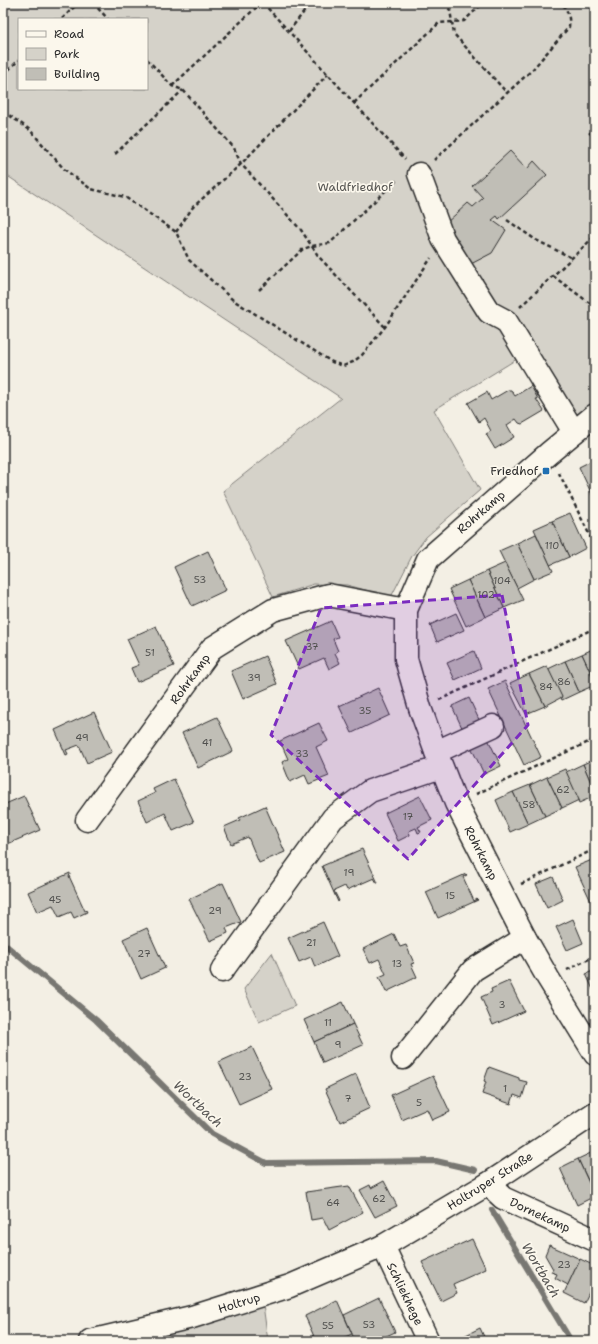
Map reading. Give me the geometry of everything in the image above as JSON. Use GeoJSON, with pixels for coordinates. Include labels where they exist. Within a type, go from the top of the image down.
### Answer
{"type":"FeatureCollection","features":[{"type":"Feature","properties":{"kind":"street"},"geometry":{"type":"LineString","coordinates":[[415,171],[443,239],[489,312],[506,321],[574,432]]}},
{"type":"Feature","properties":{"kind":"street","name":"Rohrkamp"},"geometry":{"type":"LineString","coordinates":[[595,415],[428,559],[406,610],[406,659],[420,708],[438,760],[456,804],[525,938],[595,1054]]}},
{"type":"Feature","properties":{"kind":"street","name":"Rohrkamp"},"geometry":{"type":"LineString","coordinates":[[88,820],[212,648],[273,610],[328,595],[406,610]]}},
{"type":"Feature","properties":{"kind":"street"},"geometry":{"type":"LineString","coordinates":[[222,971],[333,818],[370,791],[438,760],[493,726]]}},
{"type":"Feature","properties":{"kind":"street"},"geometry":{"type":"LineString","coordinates":[[403,1058],[473,970],[525,938]]}},
{"type":"Feature","properties":{"kind":"street","name":"Holtruper Straße"},"geometry":{"type":"LineString","coordinates":[[383,1246],[488,1184],[595,1113]]}},
{"type":"Feature","properties":{"kind":"street","name":"Dornekamp"},"geometry":{"type":"LineString","coordinates":[[488,1184],[503,1198],[595,1240]]}},
{"type":"Feature","properties":{"kind":"street","name":"Holtrup"},"geometry":{"type":"LineString","coordinates":[[90,1341],[192,1317],[290,1286],[383,1246]]}},
{"type":"Feature","properties":{"kind":"street","name":"Schliekhege"},"geometry":{"type":"LineString","coordinates":[[383,1246],[428,1341]]}},
{"type":"Feature","properties":{"kind":"path"},"geometry":{"type":"LineString","coordinates":[[63,18],[78,3]]}},
{"type":"Feature","properties":{"kind":"path"},"geometry":{"type":"LineString","coordinates":[[93,3],[107,18]]}},
{"type":"Feature","properties":{"kind":"path"},"geometry":{"type":"LineString","coordinates":[[172,86],[262,3],[415,171]]}},
{"type":"Feature","properties":{"kind":"path"},"geometry":{"type":"LineString","coordinates":[[289,31],[311,3]]}},
{"type":"Feature","properties":{"kind":"path"},"geometry":{"type":"LineString","coordinates":[[444,3],[450,10],[454,34],[507,93]]}},
{"type":"Feature","properties":{"kind":"path"},"geometry":{"type":"LineString","coordinates":[[354,103],[439,23],[464,21],[484,3]]}},
{"type":"Feature","properties":{"kind":"path"},"geometry":{"type":"LineString","coordinates":[[259,290],[303,249],[330,243],[507,93],[532,70],[569,27],[570,19],[567,10],[562,3]]}},
{"type":"Feature","properties":{"kind":"path"},"geometry":{"type":"LineString","coordinates":[[148,60],[172,86],[183,90],[234,148],[241,164],[301,230],[319,257],[385,327]]}},
{"type":"Feature","properties":{"kind":"path"},"geometry":{"type":"LineString","coordinates":[[3,75],[18,61]]}},
{"type":"Feature","properties":{"kind":"path"},"geometry":{"type":"LineString","coordinates":[[176,232],[193,207],[241,164],[328,74]]}},
{"type":"Feature","properties":{"kind":"path"},"geometry":{"type":"LineString","coordinates":[[115,154],[183,90]]}},
{"type":"Feature","properties":{"kind":"path"},"geometry":{"type":"LineString","coordinates":[[3,112],[30,130],[64,168],[91,189],[125,197],[176,232],[189,260],[233,300],[332,362],[343,366],[353,362],[362,355],[385,327],[443,239]]}},
{"type":"Feature","properties":{"kind":"path"},"geometry":{"type":"LineString","coordinates":[[590,134],[595,129]]}},
{"type":"Feature","properties":{"kind":"path"},"geometry":{"type":"LineString","coordinates":[[507,220],[536,240],[572,258]]}},
{"type":"Feature","properties":{"kind":"path"},"geometry":{"type":"LineString","coordinates":[[506,321],[595,236]]}},
{"type":"Feature","properties":{"kind":"path"},"geometry":{"type":"LineString","coordinates":[[553,276],[595,307]]}},
{"type":"Feature","properties":{"kind":"path"},"geometry":{"type":"LineString","coordinates":[[549,454],[595,546]]}},
{"type":"Feature","properties":{"kind":"path"},"geometry":{"type":"LineString","coordinates":[[420,708],[595,628]]}},
{"type":"Feature","properties":{"kind":"path"},"geometry":{"type":"LineString","coordinates":[[456,804],[595,739]]}},
{"type":"Feature","properties":{"kind":"path"},"geometry":{"type":"LineString","coordinates":[[501,893],[595,850]]}},
{"type":"Feature","properties":{"kind":"path"},"geometry":{"type":"LineString","coordinates":[[548,978],[595,956]]}},
{"type":"Feature","properties":{"kind":"highlighted area"},"geometry":{"type":"Polygon","coordinates":[[[502,595],[528,725],[408,859],[271,735],[321,608],[502,595]]]}},
{"type":"Feature","properties":{"kind":"green space","name":"Waldfriedhof"},"geometry":{"type":"Polygon","coordinates":[[[3,3],[595,3],[595,407],[571,425],[525,354],[434,410],[480,490],[426,537],[412,556],[391,597],[347,585],[314,584],[273,597],[223,491],[341,398],[3,173],[3,3]]]}},
{"type":"Feature","properties":{"kind":"green space"},"geometry":{"type":"Polygon","coordinates":[[[272,953],[295,1006],[259,1022],[244,989],[272,953]]]}},
{"type":"Feature","properties":{"kind":"green space"},"geometry":{"type":"Polygon","coordinates":[[[263,1305],[268,1341],[141,1341],[194,1328],[263,1305]]]}},
{"type":"Feature","properties":{"kind":"building"},"geometry":{"type":"Polygon","coordinates":[[[510,151],[527,169],[534,161],[547,175],[499,219],[497,216],[492,220],[506,230],[492,253],[469,265],[445,224],[468,203],[473,207],[483,198],[472,186],[510,151]]]}},
{"type":"Feature","properties":{"kind":"building"},"geometry":{"type":"Polygon","coordinates":[[[531,386],[538,399],[536,399],[544,411],[522,424],[516,419],[507,425],[514,437],[495,449],[486,434],[491,431],[484,418],[479,422],[468,403],[487,392],[491,400],[508,390],[511,390],[515,396],[531,386]]]}},
{"type":"Feature","properties":{"kind":"building"},"geometry":{"type":"Polygon","coordinates":[[[595,459],[595,501],[579,467],[595,459]]]}},
{"type":"Feature","properties":{"kind":"building"},"geometry":{"type":"Polygon","coordinates":[[[570,513],[586,548],[569,557],[552,521],[570,513]]]}},
{"type":"Feature","properties":{"kind":"building"},"geometry":{"type":"Polygon","coordinates":[[[552,521],[569,557],[550,565],[534,529],[552,521]]]}},
{"type":"Feature","properties":{"kind":"building"},"geometry":{"type":"Polygon","coordinates":[[[536,534],[553,571],[534,579],[517,543],[536,534]]]}},
{"type":"Feature","properties":{"kind":"building"},"geometry":{"type":"Polygon","coordinates":[[[517,543],[534,579],[517,588],[499,551],[517,543]]]}},
{"type":"Feature","properties":{"kind":"building"},"geometry":{"type":"Polygon","coordinates":[[[208,551],[226,590],[192,606],[174,567],[208,551]]]}},
{"type":"Feature","properties":{"kind":"building"},"geometry":{"type":"Polygon","coordinates":[[[505,563],[523,600],[504,608],[487,571],[505,563]]]}},
{"type":"Feature","properties":{"kind":"building"},"geometry":{"type":"Polygon","coordinates":[[[487,571],[504,608],[485,617],[468,580],[487,571]]]}},
{"type":"Feature","properties":{"kind":"building"},"geometry":{"type":"Polygon","coordinates":[[[468,580],[485,617],[466,626],[449,589],[468,580]]]}},
{"type":"Feature","properties":{"kind":"building"},"geometry":{"type":"Polygon","coordinates":[[[456,613],[464,630],[437,642],[430,625],[456,613]]]}},
{"type":"Feature","properties":{"kind":"building"},"geometry":{"type":"Polygon","coordinates":[[[331,621],[338,637],[333,639],[338,651],[335,653],[340,663],[329,669],[324,658],[299,669],[286,641],[331,621]]]}},
{"type":"Feature","properties":{"kind":"building"},"geometry":{"type":"Polygon","coordinates":[[[156,626],[174,666],[137,682],[131,668],[139,665],[127,639],[156,626]]]}},
{"type":"Feature","properties":{"kind":"building"},"geometry":{"type":"Polygon","coordinates":[[[595,648],[595,682],[582,654],[595,648]]]}},
{"type":"Feature","properties":{"kind":"building"},"geometry":{"type":"Polygon","coordinates":[[[474,651],[481,668],[455,680],[447,663],[474,651]]]}},
{"type":"Feature","properties":{"kind":"building"},"geometry":{"type":"Polygon","coordinates":[[[582,654],[595,685],[579,692],[565,661],[582,654]]]}},
{"type":"Feature","properties":{"kind":"building"},"geometry":{"type":"Polygon","coordinates":[[[265,656],[277,684],[243,699],[231,671],[265,656]]]}},
{"type":"Feature","properties":{"kind":"building"},"geometry":{"type":"Polygon","coordinates":[[[565,661],[579,692],[562,700],[548,669],[565,661]]]}},
{"type":"Feature","properties":{"kind":"building"},"geometry":{"type":"Polygon","coordinates":[[[547,666],[562,697],[545,706],[529,674],[547,666]]]}},
{"type":"Feature","properties":{"kind":"building"},"geometry":{"type":"Polygon","coordinates":[[[529,674],[545,706],[526,714],[510,683],[529,674]]]}},
{"type":"Feature","properties":{"kind":"building"},"geometry":{"type":"Polygon","coordinates":[[[505,681],[541,757],[524,765],[488,689],[505,681]]]}},
{"type":"Feature","properties":{"kind":"building"},"geometry":{"type":"Polygon","coordinates":[[[378,688],[390,715],[352,733],[339,706],[378,688]]]}},
{"type":"Feature","properties":{"kind":"building"},"geometry":{"type":"Polygon","coordinates":[[[469,698],[481,724],[464,732],[452,706],[469,698]]]}},
{"type":"Feature","properties":{"kind":"building"},"geometry":{"type":"Polygon","coordinates":[[[94,712],[112,752],[87,763],[79,745],[66,750],[68,754],[66,755],[55,730],[94,712]]]}},
{"type":"Feature","properties":{"kind":"building"},"geometry":{"type":"Polygon","coordinates":[[[217,717],[233,751],[198,768],[182,733],[217,717]]]}},
{"type":"Feature","properties":{"kind":"building"},"geometry":{"type":"Polygon","coordinates":[[[319,723],[328,741],[316,747],[329,776],[309,784],[305,775],[290,782],[282,762],[288,759],[280,741],[319,723]]]}},
{"type":"Feature","properties":{"kind":"building"},"geometry":{"type":"Polygon","coordinates":[[[488,739],[501,766],[484,774],[471,747],[488,739]]]}},
{"type":"Feature","properties":{"kind":"building"},"geometry":{"type":"Polygon","coordinates":[[[595,759],[595,792],[583,764],[595,759]]]}},
{"type":"Feature","properties":{"kind":"building"},"geometry":{"type":"Polygon","coordinates":[[[583,764],[595,792],[595,796],[579,803],[566,772],[583,764]]]}},
{"type":"Feature","properties":{"kind":"building"},"geometry":{"type":"Polygon","coordinates":[[[565,769],[579,800],[562,808],[547,777],[565,769]]]}},
{"type":"Feature","properties":{"kind":"building"},"geometry":{"type":"Polygon","coordinates":[[[547,777],[562,808],[545,816],[530,785],[547,777]]]}},
{"type":"Feature","properties":{"kind":"building"},"geometry":{"type":"Polygon","coordinates":[[[174,779],[194,822],[173,831],[165,813],[147,822],[138,801],[155,793],[153,789],[174,779]]]}},
{"type":"Feature","properties":{"kind":"building"},"geometry":{"type":"Polygon","coordinates":[[[530,785],[545,816],[528,824],[513,792],[530,785]]]}},
{"type":"Feature","properties":{"kind":"building"},"geometry":{"type":"Polygon","coordinates":[[[513,792],[528,824],[510,832],[496,800],[513,792]]]}},
{"type":"Feature","properties":{"kind":"building"},"geometry":{"type":"Polygon","coordinates":[[[24,796],[40,830],[3,846],[3,805],[24,796]]]}},
{"type":"Feature","properties":{"kind":"building"},"geometry":{"type":"Polygon","coordinates":[[[420,796],[432,820],[418,827],[421,832],[418,833],[416,828],[409,831],[410,835],[398,841],[385,813],[420,796]]]}},
{"type":"Feature","properties":{"kind":"building"},"geometry":{"type":"Polygon","coordinates":[[[265,806],[285,852],[259,863],[248,837],[231,844],[224,827],[265,806]]]}},
{"type":"Feature","properties":{"kind":"building"},"geometry":{"type":"Polygon","coordinates":[[[362,849],[378,883],[374,878],[347,890],[345,886],[334,891],[339,901],[338,902],[322,866],[362,849]]]}},
{"type":"Feature","properties":{"kind":"building"},"geometry":{"type":"Polygon","coordinates":[[[592,860],[595,866],[595,910],[575,867],[592,860]]]}},
{"type":"Feature","properties":{"kind":"building"},"geometry":{"type":"Polygon","coordinates":[[[70,873],[69,876],[85,911],[86,910],[87,912],[74,918],[71,912],[59,917],[53,905],[37,912],[28,892],[70,873]]]}},
{"type":"Feature","properties":{"kind":"building"},"geometry":{"type":"Polygon","coordinates":[[[466,874],[467,875],[463,877],[474,901],[477,899],[478,900],[438,918],[426,892],[466,874]]]}},
{"type":"Feature","properties":{"kind":"building"},"geometry":{"type":"Polygon","coordinates":[[[553,877],[563,900],[547,908],[536,884],[553,877]]]}},
{"type":"Feature","properties":{"kind":"building"},"geometry":{"type":"Polygon","coordinates":[[[223,883],[241,922],[226,928],[228,933],[210,941],[189,899],[223,883]]]}},
{"type":"Feature","properties":{"kind":"building"},"geometry":{"type":"Polygon","coordinates":[[[573,919],[583,943],[567,950],[556,927],[573,919]]]}},
{"type":"Feature","properties":{"kind":"building"},"geometry":{"type":"Polygon","coordinates":[[[323,922],[338,956],[315,967],[311,957],[299,962],[288,938],[323,922]]]}},
{"type":"Feature","properties":{"kind":"building"},"geometry":{"type":"Polygon","coordinates":[[[147,928],[165,968],[141,979],[123,939],[147,928]]]}},
{"type":"Feature","properties":{"kind":"building"},"geometry":{"type":"Polygon","coordinates":[[[394,934],[400,947],[406,945],[414,963],[411,964],[417,977],[386,992],[379,977],[386,974],[379,959],[370,963],[363,949],[394,934]]]}},
{"type":"Feature","properties":{"kind":"building"},"geometry":{"type":"Polygon","coordinates":[[[595,970],[595,994],[586,974],[595,970]]]}},
{"type":"Feature","properties":{"kind":"building"},"geometry":{"type":"Polygon","coordinates":[[[509,981],[524,1011],[493,1025],[481,997],[492,992],[491,989],[509,981]]]}},
{"type":"Feature","properties":{"kind":"building"},"geometry":{"type":"Polygon","coordinates":[[[343,1002],[353,1024],[314,1042],[304,1020],[343,1002]]]}},
{"type":"Feature","properties":{"kind":"building"},"geometry":{"type":"Polygon","coordinates":[[[353,1024],[363,1045],[323,1063],[314,1042],[353,1024]]]}},
{"type":"Feature","properties":{"kind":"building"},"geometry":{"type":"Polygon","coordinates":[[[252,1047],[272,1089],[239,1104],[219,1062],[252,1047]]]}},
{"type":"Feature","properties":{"kind":"building"},"geometry":{"type":"Polygon","coordinates":[[[489,1067],[527,1082],[522,1098],[514,1095],[511,1104],[482,1094],[486,1082],[484,1081],[489,1067]]]}},
{"type":"Feature","properties":{"kind":"building"},"geometry":{"type":"Polygon","coordinates":[[[356,1074],[370,1108],[340,1122],[325,1089],[356,1074]]]}},
{"type":"Feature","properties":{"kind":"building"},"geometry":{"type":"Polygon","coordinates":[[[433,1076],[450,1112],[432,1120],[427,1109],[402,1120],[391,1095],[433,1076]]]}},
{"type":"Feature","properties":{"kind":"building"},"geometry":{"type":"Polygon","coordinates":[[[595,1151],[595,1195],[578,1159],[595,1151]]]}},
{"type":"Feature","properties":{"kind":"building"},"geometry":{"type":"Polygon","coordinates":[[[578,1159],[595,1196],[577,1205],[560,1168],[578,1159]]]}},
{"type":"Feature","properties":{"kind":"building"},"geometry":{"type":"Polygon","coordinates":[[[384,1181],[397,1206],[375,1217],[360,1190],[370,1185],[371,1188],[384,1181]]]}},
{"type":"Feature","properties":{"kind":"building"},"geometry":{"type":"Polygon","coordinates":[[[349,1186],[363,1212],[329,1230],[323,1218],[311,1220],[306,1192],[349,1186]]]}},
{"type":"Feature","properties":{"kind":"building"},"geometry":{"type":"Polygon","coordinates":[[[472,1239],[486,1269],[453,1284],[457,1293],[441,1301],[422,1262],[472,1239]]]}},
{"type":"Feature","properties":{"kind":"building"},"geometry":{"type":"Polygon","coordinates":[[[549,1245],[580,1259],[568,1285],[555,1278],[557,1274],[551,1272],[553,1269],[545,1255],[549,1245]]]}},
{"type":"Feature","properties":{"kind":"building"},"geometry":{"type":"Polygon","coordinates":[[[580,1259],[595,1266],[595,1280],[584,1303],[564,1293],[580,1259]]]}},
{"type":"Feature","properties":{"kind":"building"},"geometry":{"type":"Polygon","coordinates":[[[379,1298],[395,1332],[380,1339],[379,1335],[368,1341],[355,1341],[344,1315],[379,1298]]]}},
{"type":"Feature","properties":{"kind":"building"},"geometry":{"type":"Polygon","coordinates":[[[337,1300],[352,1334],[338,1340],[337,1338],[331,1341],[316,1341],[305,1316],[337,1300]]]}},
{"type":"Feature","properties":{"kind":"building"},"geometry":{"type":"Polygon","coordinates":[[[480,1328],[486,1341],[459,1341],[458,1339],[480,1328]]]}},
{"type":"Feature","properties":{"kind":"waterway","name":"Wortbach"},"geometry":{"type":"LineString","coordinates":[[3,943],[96,1020],[212,1134],[266,1163],[436,1161],[475,1170]]}},
{"type":"Feature","properties":{"kind":"waterway","name":"Wortbach"},"geometry":{"type":"LineString","coordinates":[[492,1210],[571,1341]]}},
{"type":"Feature","properties":{"kind":"place","name":"Friedhof"},"geometry":{"type":"Point","coordinates":[546,471]}}]}
